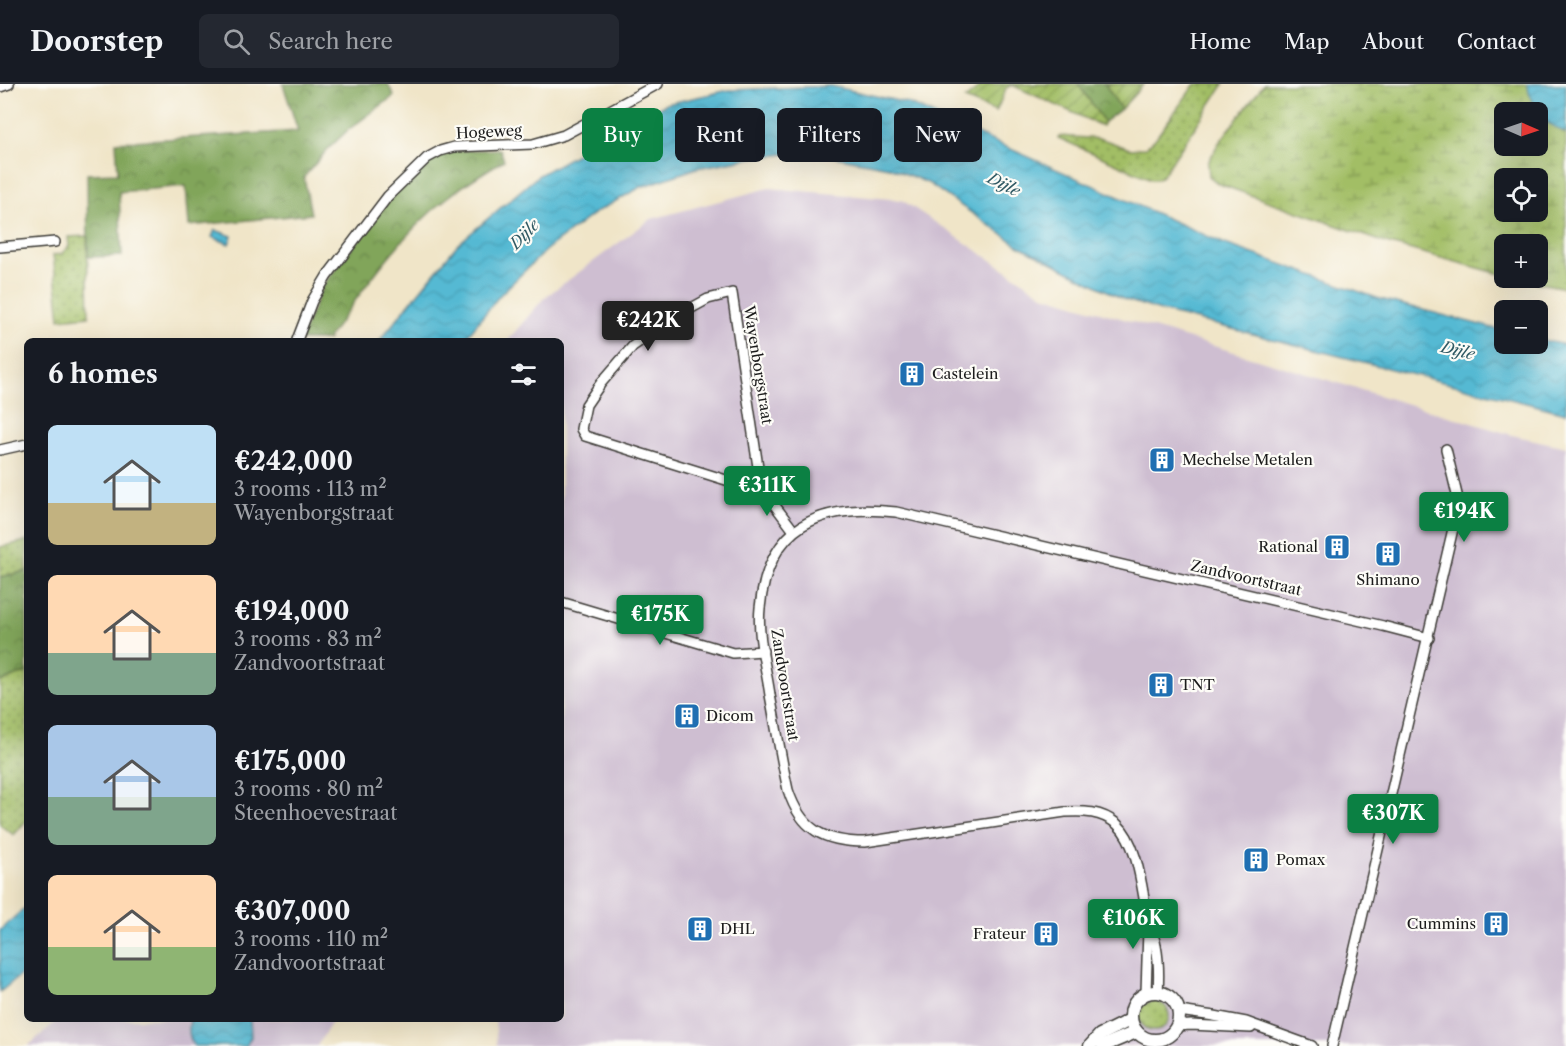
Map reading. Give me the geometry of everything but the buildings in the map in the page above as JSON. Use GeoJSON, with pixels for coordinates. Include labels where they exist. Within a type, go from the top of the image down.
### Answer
{"type":"FeatureCollection","features":[{"type":"Feature","properties":{"kind":"street"},"geometry":{"type":"LineString","coordinates":[[0,87],[9,84]]}},
{"type":"Feature","properties":{"kind":"street","name":"Hogeweg"},"geometry":{"type":"LineString","coordinates":[[298,338],[312,302],[327,276],[397,186],[428,158],[454,147],[533,144],[564,135],[658,84]]}},
{"type":"Feature","properties":{"kind":"street"},"geometry":{"type":"LineString","coordinates":[[0,247],[55,242]]}},
{"type":"Feature","properties":{"kind":"street","name":"Wayenborgstraat"},"geometry":{"type":"LineString","coordinates":[[761,487],[742,485],[585,436],[581,429],[586,405],[601,383],[633,346],[675,317],[708,299],[732,293],[761,487],[794,531]]}},
{"type":"Feature","properties":{"kind":"street"},"geometry":{"type":"LineString","coordinates":[[0,450],[24,445]]}},
{"type":"Feature","properties":{"kind":"street"},"geometry":{"type":"LineString","coordinates":[[1332,1046],[1459,503],[1446,448]]}},
{"type":"Feature","properties":{"kind":"street","name":"Zandvoortstraat"},"geometry":{"type":"LineString","coordinates":[[1152,992],[1149,923],[1140,873],[1127,839],[1118,826],[1105,816],[1087,811],[1065,812],[865,842],[844,842],[814,831],[798,813],[788,790],[763,651],[760,609],[767,572],[777,550],[794,531],[813,519],[835,512],[868,509],[896,512],[1429,638]]}},
{"type":"Feature","properties":{"kind":"street"},"geometry":{"type":"LineString","coordinates":[[564,603],[734,653],[763,651]]}},
{"type":"Feature","properties":{"kind":"street"},"geometry":{"type":"LineString","coordinates":[[1152,992],[1172,998],[1179,1011],[1177,1026],[1168,1042],[1152,1043],[1136,1032],[1130,1020],[1132,1006],[1140,996],[1152,992]]}},
{"type":"Feature","properties":{"kind":"street"},"geometry":{"type":"LineString","coordinates":[[1179,1011],[1246,1022],[1312,1046]]}},
{"type":"Feature","properties":{"kind":"street"},"geometry":{"type":"LineString","coordinates":[[1090,1046],[1100,1035],[1130,1020]]}},
{"type":"Feature","properties":{"kind":"street"},"geometry":{"type":"LineString","coordinates":[[1177,1026],[1191,1024],[1262,1029]]}},
{"type":"Feature","properties":{"kind":"street"},"geometry":{"type":"LineString","coordinates":[[1103,1046],[1136,1032]]}},
{"type":"Feature","properties":{"kind":"shaded area"},"geometry":{"type":"Polygon","coordinates":[[[769,188],[902,200],[1043,295],[1512,435],[1566,447],[1566,1046],[497,1046],[495,1022],[564,1022],[564,338],[510,338],[544,298],[651,219],[769,188]]]}},
{"type":"Feature","properties":{"kind":"shaded area"},"geometry":{"type":"Polygon","coordinates":[[[56,1022],[332,1022],[317,1046],[28,1046],[56,1022]]]}},
{"type":"Feature","properties":{"kind":"green space"},"geometry":{"type":"Polygon","coordinates":[[[283,84],[388,84],[394,96],[348,130],[304,177],[311,214],[189,226],[186,186],[119,192],[122,256],[88,257],[87,174],[118,173],[116,142],[298,131],[283,84]]]}},
{"type":"Feature","properties":{"kind":"green space"},"geometry":{"type":"Polygon","coordinates":[[[979,84],[1078,84],[1104,122],[1102,126],[1012,85],[1006,88],[996,112],[965,99],[981,86],[979,84]]]}},
{"type":"Feature","properties":{"kind":"green space"},"geometry":{"type":"Polygon","coordinates":[[[1078,84],[1105,84],[1121,109],[1104,122],[1078,84]]]}},
{"type":"Feature","properties":{"kind":"green space"},"geometry":{"type":"Polygon","coordinates":[[[1105,84],[1144,84],[1121,109],[1105,84]]]}},
{"type":"Feature","properties":{"kind":"green space"},"geometry":{"type":"Polygon","coordinates":[[[1195,84],[1224,84],[1163,175],[1158,179],[1151,179],[1058,138],[1059,136],[1102,139],[1130,149],[1145,148],[1155,139],[1195,84]]]}},
{"type":"Feature","properties":{"kind":"green space"},"geometry":{"type":"Polygon","coordinates":[[[1264,84],[1566,84],[1566,288],[1548,285],[1548,234],[1494,234],[1494,272],[1386,243],[1219,184],[1209,176],[1208,163],[1218,144],[1264,84]]]}},
{"type":"Feature","properties":{"kind":"green space"},"geometry":{"type":"Polygon","coordinates":[[[500,149],[504,160],[474,178],[412,230],[382,265],[328,338],[301,338],[322,287],[391,197],[409,178],[437,156],[456,151],[500,149]]]}},
{"type":"Feature","properties":{"kind":"green space"},"geometry":{"type":"Polygon","coordinates":[[[87,236],[89,316],[60,319],[53,255],[61,254],[69,246],[68,237],[87,236]]]}},
{"type":"Feature","properties":{"kind":"green space"},"geometry":{"type":"Polygon","coordinates":[[[24,542],[24,572],[0,577],[0,547],[24,542]]]}},
{"type":"Feature","properties":{"kind":"green space"},"geometry":{"type":"Polygon","coordinates":[[[24,572],[24,673],[0,682],[0,577],[24,572]]]}},
{"type":"Feature","properties":{"kind":"green space"},"geometry":{"type":"Polygon","coordinates":[[[24,673],[24,823],[14,835],[0,825],[0,682],[24,673]]]}},
{"type":"Feature","properties":{"kind":"green space"},"geometry":{"type":"Polygon","coordinates":[[[1154,1001],[1165,1005],[1169,1016],[1165,1027],[1154,1031],[1143,1027],[1139,1016],[1143,1005],[1154,1001]]]}},
{"type":"Feature","properties":{"kind":"water"},"geometry":{"type":"Polygon","coordinates":[[[1527,84],[1566,84],[1566,133],[1548,123],[1548,102],[1532,102],[1527,84]]]}},
{"type":"Feature","properties":{"kind":"water","name":"Dijle"},"geometry":{"type":"Polygon","coordinates":[[[831,86],[907,103],[918,108],[894,108],[894,162],[982,162],[982,136],[1225,244],[1377,298],[1494,328],[1494,354],[1548,354],[1548,341],[1566,345],[1566,413],[1161,311],[1123,299],[1018,245],[928,183],[889,167],[862,162],[882,162],[882,108],[777,108],[777,155],[765,156],[765,108],[675,108],[675,162],[729,162],[697,168],[641,187],[596,212],[547,249],[499,296],[466,338],[382,338],[457,245],[539,175],[582,151],[582,162],[663,162],[663,108],[659,108],[666,104],[729,90],[831,86]]]}},
{"type":"Feature","properties":{"kind":"water"},"geometry":{"type":"Polygon","coordinates":[[[215,230],[232,236],[229,244],[212,237],[215,230]]]}},
{"type":"Feature","properties":{"kind":"water"},"geometry":{"type":"Polygon","coordinates":[[[24,909],[24,972],[0,992],[0,930],[24,909]]]}},
{"type":"Feature","properties":{"kind":"water"},"geometry":{"type":"Polygon","coordinates":[[[190,1022],[250,1022],[251,1037],[246,1046],[194,1046],[189,1029],[190,1022]]]}},
{"type":"Feature","properties":{"kind":"place","name":"Castelein"},"geometry":{"type":"Point","coordinates":[912,374]}},
{"type":"Feature","properties":{"kind":"place","name":"Mechelse Metalen"},"geometry":{"type":"Point","coordinates":[1162,460]}},
{"type":"Feature","properties":{"kind":"place","name":"Rational"},"geometry":{"type":"Point","coordinates":[1337,547]}},
{"type":"Feature","properties":{"kind":"place","name":"Shimano"},"geometry":{"type":"Point","coordinates":[1388,554]}},
{"type":"Feature","properties":{"kind":"place","name":"TNT"},"geometry":{"type":"Point","coordinates":[1161,685]}},
{"type":"Feature","properties":{"kind":"place","name":"Dicom"},"geometry":{"type":"Point","coordinates":[687,716]}},
{"type":"Feature","properties":{"kind":"place","name":"Pomax"},"geometry":{"type":"Point","coordinates":[1256,860]}},
{"type":"Feature","properties":{"kind":"place","name":"Cummins"},"geometry":{"type":"Point","coordinates":[1496,924]}},
{"type":"Feature","properties":{"kind":"place","name":"DHL"},"geometry":{"type":"Point","coordinates":[700,929]}},
{"type":"Feature","properties":{"kind":"place","name":"Frateur"},"geometry":{"type":"Point","coordinates":[1046,934]}}]}
